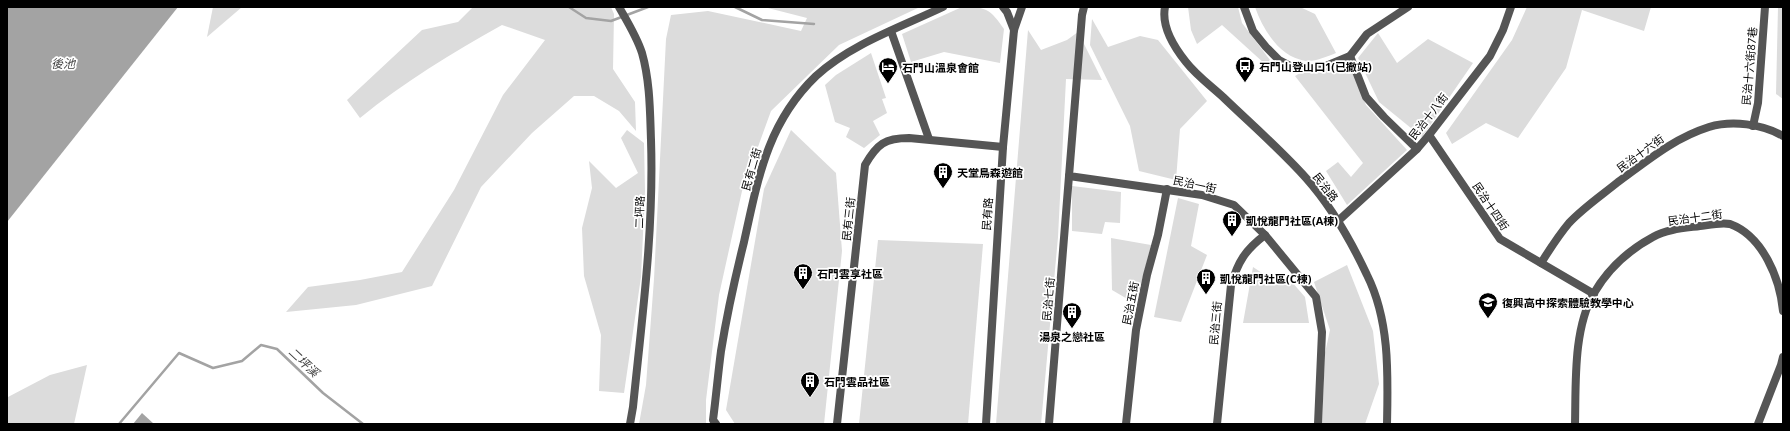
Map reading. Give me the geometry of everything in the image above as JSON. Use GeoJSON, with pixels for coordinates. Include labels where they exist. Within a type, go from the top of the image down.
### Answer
{"type":"FeatureCollection","features":[{"type":"Feature","properties":{"kind":"street","name":"二坪路"},"geometry":{"type":"LineString","coordinates":[[619,7],[637,41],[645,67],[652,167],[646,287],[630,424]]}},
{"type":"Feature","properties":{"kind":"street","name":"民有二街"},"geometry":{"type":"LineString","coordinates":[[716,424],[714,420],[721,351],[734,284],[761,168],[771,141],[784,116],[816,76],[836,60],[891,31],[943,7]]}},
{"type":"Feature","properties":{"kind":"street"},"geometry":{"type":"LineString","coordinates":[[1003,7],[1007,12],[1014,30]]}},
{"type":"Feature","properties":{"kind":"street","name":"民有路"},"geometry":{"type":"LineString","coordinates":[[986,424],[1003,146],[1014,30],[1022,7]]}},
{"type":"Feature","properties":{"kind":"street"},"geometry":{"type":"LineString","coordinates":[[1069,176],[1082,15],[1084,7]]}},
{"type":"Feature","properties":{"kind":"street","name":"民治路"},"geometry":{"type":"LineString","coordinates":[[1165,7],[1165,28],[1186,63],[1273,143],[1307,179],[1338,221],[1368,275],[1376,295],[1386,344],[1388,380],[1386,424]]}},
{"type":"Feature","properties":{"kind":"street"},"geometry":{"type":"LineString","coordinates":[[1244,7],[1253,31],[1279,60],[1296,69],[1321,68],[1350,56],[1367,34],[1408,7]]}},
{"type":"Feature","properties":{"kind":"street","name":"民治十八街"},"geometry":{"type":"LineString","coordinates":[[1338,221],[1417,149],[1429,135],[1490,56],[1503,30],[1511,7]]}},
{"type":"Feature","properties":{"kind":"street","name":"民治十六街87巷"},"geometry":{"type":"LineString","coordinates":[[1753,126],[1758,103],[1765,7]]}},
{"type":"Feature","properties":{"kind":"street"},"geometry":{"type":"LineString","coordinates":[[891,31],[929,140]]}},
{"type":"Feature","properties":{"kind":"street"},"geometry":{"type":"LineString","coordinates":[[1350,56],[1366,97],[1417,149]]}},
{"type":"Feature","properties":{"kind":"street","name":"民治十六街"},"geometry":{"type":"LineString","coordinates":[[1541,263],[1555,240],[1571,222],[1602,195],[1669,144],[1709,127],[1730,124],[1753,126],[1775,131],[1783,136]]}},
{"type":"Feature","properties":{"kind":"street","name":"民治十四街"},"geometry":{"type":"LineString","coordinates":[[1429,135],[1500,239],[1594,294]]}},
{"type":"Feature","properties":{"kind":"street","name":"民有三街"},"geometry":{"type":"LineString","coordinates":[[837,424],[866,165],[873,151],[883,143],[896,138],[1003,146]]}},
{"type":"Feature","properties":{"kind":"street","name":"民治一街"},"geometry":{"type":"LineString","coordinates":[[1069,176],[1202,195],[1234,205],[1265,235],[1316,297],[1322,332],[1318,424]]}},
{"type":"Feature","properties":{"kind":"street","name":"民治七街"},"geometry":{"type":"LineString","coordinates":[[1049,424],[1069,176]]}},
{"type":"Feature","properties":{"kind":"street","name":"民治五街"},"geometry":{"type":"LineString","coordinates":[[1126,424],[1136,330],[1167,189]]}},
{"type":"Feature","properties":{"kind":"street","name":"民治十二街"},"geometry":{"type":"LineString","coordinates":[[1575,424],[1577,350],[1586,313],[1594,294],[1610,270],[1630,252],[1654,236],[1678,229],[1729,224],[1743,231],[1756,242],[1775,272],[1781,293],[1783,311]]}},
{"type":"Feature","properties":{"kind":"street","name":"民治三街"},"geometry":{"type":"LineString","coordinates":[[1217,424],[1231,285],[1236,266],[1255,243],[1265,235]]}},
{"type":"Feature","properties":{"kind":"street"},"geometry":{"type":"LineString","coordinates":[[1758,424],[1781,366],[1783,357]]}},
{"type":"Feature","properties":{"kind":"shaded area"},"geometry":{"type":"Polygon","coordinates":[[[213,7],[242,7],[207,37],[213,7]]]}},
{"type":"Feature","properties":{"kind":"shaded area"},"geometry":{"type":"Polygon","coordinates":[[[473,7],[611,7],[614,14],[613,69],[635,102],[636,131],[619,111],[594,96],[574,96],[532,133],[481,187],[432,286],[356,305],[286,312],[308,287],[360,280],[402,272],[454,190],[503,95],[545,40],[502,25],[429,68],[360,118],[347,100],[422,30],[458,22],[473,7]]]}},
{"type":"Feature","properties":{"kind":"shaded area"},"geometry":{"type":"Polygon","coordinates":[[[764,7],[920,7],[839,45],[771,111],[742,191],[719,295],[706,400],[706,424],[639,424],[646,385],[654,279],[666,39],[671,15],[708,11],[801,31],[807,18],[764,7]]]}},
{"type":"Feature","properties":{"kind":"shaded area"},"geometry":{"type":"Polygon","coordinates":[[[962,7],[987,10],[995,17],[1004,29],[1000,63],[944,52],[911,62],[902,34],[962,7]]]}},
{"type":"Feature","properties":{"kind":"shaded area"},"geometry":{"type":"Polygon","coordinates":[[[1188,7],[1238,7],[1242,23],[1270,60],[1265,64],[1222,25],[1197,44],[1191,30],[1188,7]]]}},
{"type":"Feature","properties":{"kind":"shaded area"},"geometry":{"type":"Polygon","coordinates":[[[1255,7],[1300,7],[1315,14],[1336,53],[1313,61],[1297,59],[1288,55],[1274,42],[1258,16],[1255,7]]]}},
{"type":"Feature","properties":{"kind":"shaded area"},"geometry":{"type":"Polygon","coordinates":[[[1527,7],[1651,7],[1644,31],[1582,10],[1566,68],[1518,138],[1486,123],[1452,144],[1446,133],[1512,40],[1527,7]]]}},
{"type":"Feature","properties":{"kind":"shaded area"},"geometry":{"type":"Polygon","coordinates":[[[1778,7],[1783,7],[1783,99],[1776,94],[1778,7]]]}},
{"type":"Feature","properties":{"kind":"shaded area"},"geometry":{"type":"Polygon","coordinates":[[[1092,19],[1108,47],[1140,36],[1158,40],[1207,101],[1180,129],[1176,180],[1139,171],[1130,126],[1090,45],[1092,19]]]}},
{"type":"Feature","properties":{"kind":"shaded area"},"geometry":{"type":"Polygon","coordinates":[[[1028,30],[1041,50],[1067,40],[1078,32],[1102,80],[1066,79],[1058,237],[1041,424],[996,424],[1028,30]]]}},
{"type":"Feature","properties":{"kind":"shaded area"},"geometry":{"type":"Polygon","coordinates":[[[1378,33],[1397,63],[1428,39],[1473,63],[1422,137],[1379,102],[1358,58],[1378,33]]]}},
{"type":"Feature","properties":{"kind":"shaded area"},"geometry":{"type":"Polygon","coordinates":[[[871,53],[886,98],[882,99],[887,113],[873,121],[880,135],[864,148],[846,137],[850,128],[835,122],[825,85],[836,75],[871,53]]]}},
{"type":"Feature","properties":{"kind":"shaded area"},"geometry":{"type":"Polygon","coordinates":[[[1349,63],[1366,105],[1407,150],[1347,205],[1326,171],[1338,162],[1351,177],[1363,163],[1295,76],[1300,73],[1349,63]]]}},
{"type":"Feature","properties":{"kind":"shaded area"},"geometry":{"type":"Polygon","coordinates":[[[627,130],[644,143],[645,191],[641,277],[624,393],[599,391],[601,335],[584,276],[582,228],[592,188],[589,161],[616,188],[638,173],[621,138],[627,130]]]}},
{"type":"Feature","properties":{"kind":"shaded area"},"geometry":{"type":"Polygon","coordinates":[[[791,130],[836,173],[842,251],[824,424],[735,424],[726,410],[764,189],[791,130]]]}},
{"type":"Feature","properties":{"kind":"shaded area"},"geometry":{"type":"Polygon","coordinates":[[[1072,186],[1121,192],[1120,223],[1105,222],[1102,234],[1072,231],[1072,186]]]}},
{"type":"Feature","properties":{"kind":"shaded area"},"geometry":{"type":"Polygon","coordinates":[[[1178,198],[1199,204],[1191,246],[1207,255],[1181,322],[1154,317],[1178,198]]]}},
{"type":"Feature","properties":{"kind":"shaded area"},"geometry":{"type":"Polygon","coordinates":[[[1111,238],[1151,245],[1136,304],[1112,290],[1111,238]]]}},
{"type":"Feature","properties":{"kind":"shaded area"},"geometry":{"type":"Polygon","coordinates":[[[878,240],[983,244],[968,424],[859,424],[878,240]]]}},
{"type":"Feature","properties":{"kind":"shaded area"},"geometry":{"type":"Polygon","coordinates":[[[1347,265],[1373,331],[1379,384],[1365,424],[1322,424],[1325,353],[1330,330],[1314,282],[1347,265]]]}},
{"type":"Feature","properties":{"kind":"shaded area"},"geometry":{"type":"Polygon","coordinates":[[[1253,267],[1276,282],[1291,281],[1305,297],[1309,323],[1243,323],[1253,267]]]}},
{"type":"Feature","properties":{"kind":"shaded area"},"geometry":{"type":"Polygon","coordinates":[[[87,365],[74,424],[7,424],[7,370],[8,397],[50,375],[87,365]]]}},
{"type":"Feature","properties":{"kind":"water","name":"後池"},"geometry":{"type":"Polygon","coordinates":[[[7,7],[178,7],[7,222],[7,7]]]}},
{"type":"Feature","properties":{"kind":"water"},"geometry":{"type":"Polygon","coordinates":[[[142,413],[154,424],[133,424],[142,413]]]}},
{"type":"Feature","properties":{"kind":"waterway"},"geometry":{"type":"LineString","coordinates":[[569,7],[586,18],[611,21],[648,7]]}},
{"type":"Feature","properties":{"kind":"waterway"},"geometry":{"type":"LineString","coordinates":[[735,7],[762,20],[814,24]]}},
{"type":"Feature","properties":{"kind":"waterway","name":"二坪溪"},"geometry":{"type":"LineString","coordinates":[[119,424],[179,353],[213,368],[242,361],[261,345],[277,349],[323,393],[363,424]]}},
{"type":"Feature","properties":{"kind":"place","name":"石門山登山口1(已撤站)"},"geometry":{"type":"Point","coordinates":[1245,83]}},
{"type":"Feature","properties":{"kind":"place","name":"石門山溫泉會館"},"geometry":{"type":"Point","coordinates":[888,84]}},
{"type":"Feature","properties":{"kind":"place","name":"天堂鳥森遊館"},"geometry":{"type":"Point","coordinates":[943,189]}},
{"type":"Feature","properties":{"kind":"place","name":"凱悅龍門社區(A棟)"},"geometry":{"type":"Point","coordinates":[1232,237]}},
{"type":"Feature","properties":{"kind":"place","name":"石門雲享社區"},"geometry":{"type":"Point","coordinates":[803,290]}},
{"type":"Feature","properties":{"kind":"place","name":"凱悅龍門社區(C棟)"},"geometry":{"type":"Point","coordinates":[1206,295]}},
{"type":"Feature","properties":{"kind":"place","name":"復興高中探索體驗教學中心"},"geometry":{"type":"Point","coordinates":[1488,319]}},
{"type":"Feature","properties":{"kind":"place","name":"湯泉之戀社區"},"geometry":{"type":"Point","coordinates":[1072,329]}},
{"type":"Feature","properties":{"kind":"place","name":"石門雲品社區"},"geometry":{"type":"Point","coordinates":[810,398]}}]}
